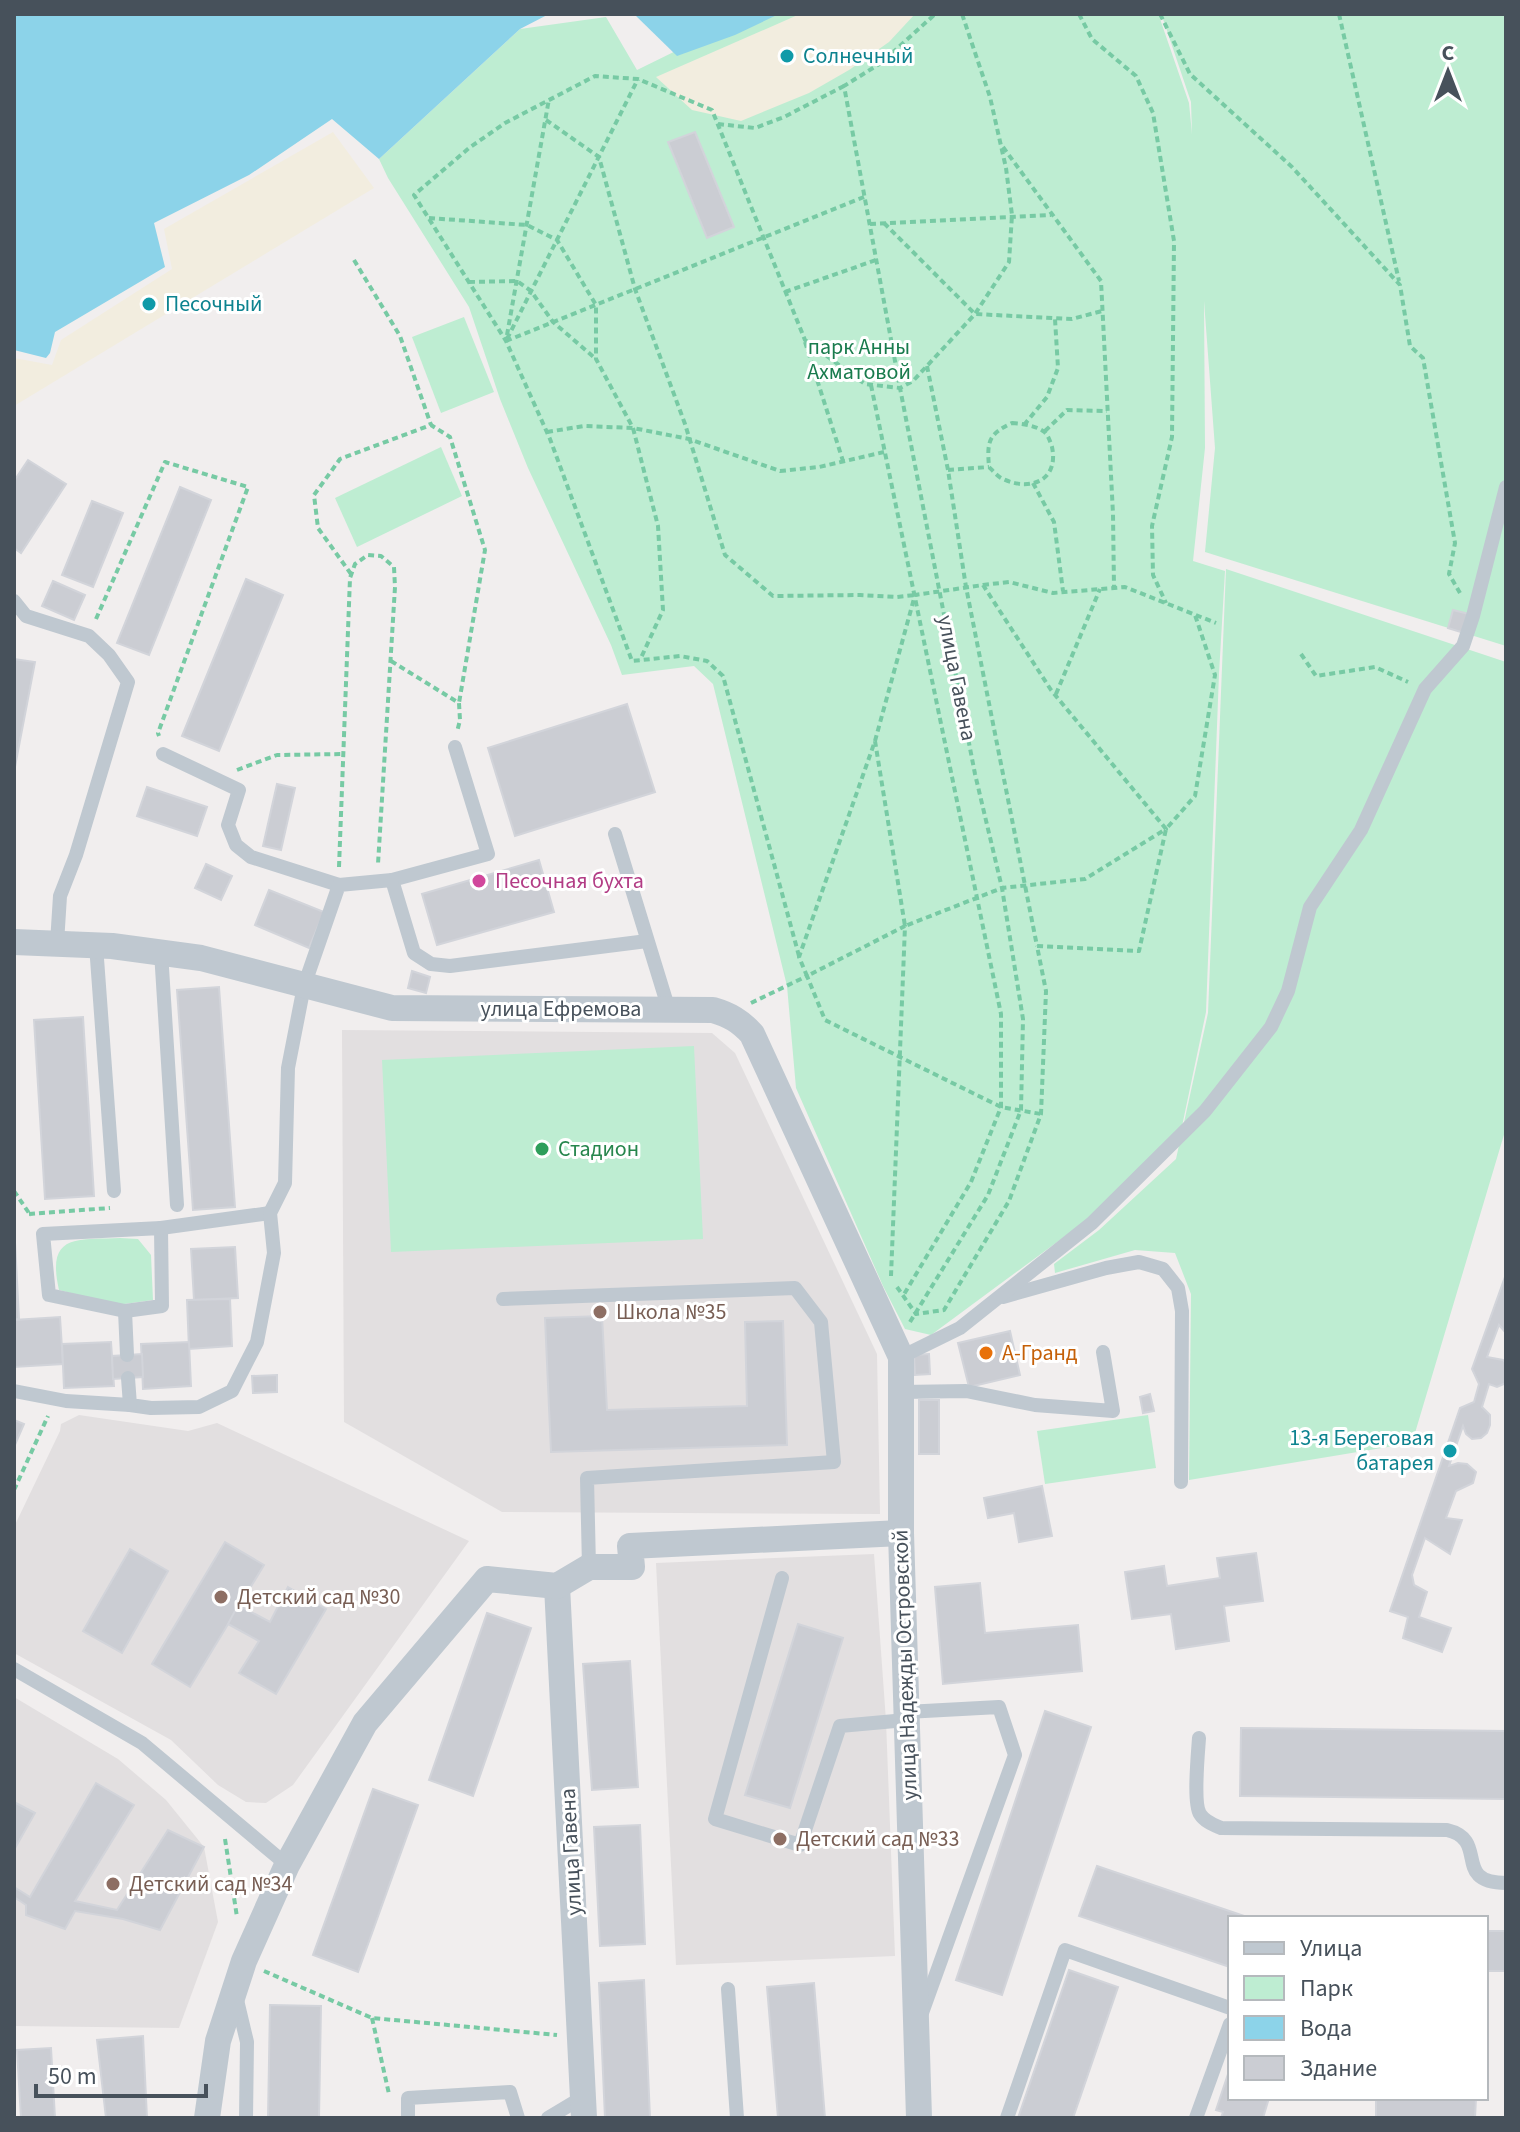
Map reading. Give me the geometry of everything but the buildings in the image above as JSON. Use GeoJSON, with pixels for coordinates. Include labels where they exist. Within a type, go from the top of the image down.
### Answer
{"type":"FeatureCollection","features":[{"type":"Feature","properties":{"kind":"street","name":"улица Ефремова"},"geometry":{"type":"LineString","coordinates":[[14,942],[96,945],[201,958],[392,1008],[713,1010],[728,1014]]}},
{"type":"Feature","properties":{"kind":"street"},"geometry":{"type":"LineString","coordinates":[[728,1014],[752,1034],[898,1350]]}},
{"type":"Feature","properties":{"kind":"street","name":"улица Надежды Островской"},"geometry":{"type":"LineString","coordinates":[[898,1350],[902,1392],[901,1533],[919,2118]]}},
{"type":"Feature","properties":{"kind":"street"},"geometry":{"type":"LineString","coordinates":[[207,2118],[218,2041],[244,1961],[287,1865],[365,1723],[487,1579],[557,1586],[589,1567],[632,1567],[630,1546],[901,1533]]}},
{"type":"Feature","properties":{"kind":"street","name":"улица Гавена"},"geometry":{"type":"LineString","coordinates":[[557,1586],[584,2108]]}},
{"type":"Feature","properties":{"kind":"lane"},"geometry":{"type":"LineString","coordinates":[[898,1350],[960,1328],[1104,1212],[1205,1111],[1271,1027],[1288,991],[1310,907],[1361,830],[1425,689],[1463,646],[1506,487]]}},
{"type":"Feature","properties":{"kind":"lane"},"geometry":{"type":"LineString","coordinates":[[14,601],[26,616],[89,636],[109,655],[128,682],[76,855],[60,896],[57,943]]}},
{"type":"Feature","properties":{"kind":"lane"},"geometry":{"type":"LineString","coordinates":[[163,754],[239,790],[228,825],[236,845],[251,857],[339,885],[385,880],[488,854],[455,747]]}},
{"type":"Feature","properties":{"kind":"lane"},"geometry":{"type":"LineString","coordinates":[[615,834],[669,1010]]}},
{"type":"Feature","properties":{"kind":"lane"},"geometry":{"type":"LineString","coordinates":[[385,880],[414,953],[431,964],[450,966],[647,941]]}},
{"type":"Feature","properties":{"kind":"lane"},"geometry":{"type":"LineString","coordinates":[[14,1391],[55,1399],[151,1408],[199,1407],[232,1391],[257,1342],[274,1253],[270,1213],[285,1183],[288,1068],[304,986],[339,885]]}},
{"type":"Feature","properties":{"kind":"lane"},"geometry":{"type":"LineString","coordinates":[[96,945],[114,1191]]}},
{"type":"Feature","properties":{"kind":"lane"},"geometry":{"type":"LineString","coordinates":[[161,952],[177,1205]]}},
{"type":"Feature","properties":{"kind":"lane"},"geometry":{"type":"LineString","coordinates":[[161,1228],[162,1306],[125,1311],[49,1295],[43,1234],[161,1228],[270,1213]]}},
{"type":"Feature","properties":{"kind":"lane"},"geometry":{"type":"LineString","coordinates":[[997,1299],[1106,1268],[1139,1262],[1163,1269],[1178,1288],[1182,1311],[1181,1482]]}},
{"type":"Feature","properties":{"kind":"lane"},"geometry":{"type":"LineString","coordinates":[[503,1299],[795,1288],[821,1322],[834,1462],[587,1478],[589,1567]]}},
{"type":"Feature","properties":{"kind":"lane"},"geometry":{"type":"LineString","coordinates":[[125,1311],[127,1355]]}},
{"type":"Feature","properties":{"kind":"lane"},"geometry":{"type":"LineString","coordinates":[[902,1392],[966,1391],[1035,1405],[1113,1411],[1103,1352]]}},
{"type":"Feature","properties":{"kind":"lane"},"geometry":{"type":"LineString","coordinates":[[128,1378],[130,1405]]}},
{"type":"Feature","properties":{"kind":"lane"},"geometry":{"type":"LineString","coordinates":[[782,1578],[715,1819],[800,1845],[840,1726],[999,1707],[1015,1755],[916,2028]]}},
{"type":"Feature","properties":{"kind":"lane"},"geometry":{"type":"LineString","coordinates":[[14,1669],[142,1743],[287,1865]]}},
{"type":"Feature","properties":{"kind":"lane"},"geometry":{"type":"LineString","coordinates":[[1199,1738],[1197,1799],[1199,1814],[1209,1823],[1221,1828],[1447,1830],[1466,1839],[1477,1873],[1495,1883],[1506,1883]]}},
{"type":"Feature","properties":{"kind":"lane"},"geometry":{"type":"LineString","coordinates":[[1007,2118],[1065,1950],[1228,2007]]}},
{"type":"Feature","properties":{"kind":"lane"},"geometry":{"type":"LineString","coordinates":[[728,1989],[737,2118]]}},
{"type":"Feature","properties":{"kind":"lane"},"geometry":{"type":"LineString","coordinates":[[235,1990],[247,2042],[246,2118]]}},
{"type":"Feature","properties":{"kind":"lane"},"geometry":{"type":"LineString","coordinates":[[1196,2118],[1228,2030]]}},
{"type":"Feature","properties":{"kind":"lane"},"geometry":{"type":"LineString","coordinates":[[408,2118],[408,2098],[510,2092],[518,2118]]}},
{"type":"Feature","properties":{"kind":"lane"},"geometry":{"type":"LineString","coordinates":[[548,2118],[584,2108]]}},
{"type":"Feature","properties":{"kind":"path"},"geometry":{"type":"LineString","coordinates":[[718,124],[755,128],[784,117],[881,63],[932,14]]}},
{"type":"Feature","properties":{"kind":"path"},"geometry":{"type":"LineString","coordinates":[[805,340],[865,384],[900,388],[913,381],[975,314],[1009,262],[1012,215],[1006,168],[990,97],[962,14]]}},
{"type":"Feature","properties":{"kind":"path"},"geometry":{"type":"LineString","coordinates":[[1079,14],[1092,39],[1136,76],[1153,113],[1174,241],[1172,437],[1152,526],[1153,575],[1166,603]]}},
{"type":"Feature","properties":{"kind":"path"},"geometry":{"type":"LineString","coordinates":[[1160,14],[1190,74],[1292,167],[1400,285]]}},
{"type":"Feature","properties":{"kind":"path"},"geometry":{"type":"LineString","coordinates":[[1339,14],[1400,285],[1410,346],[1423,358],[1455,543],[1449,574],[1473,616]]}},
{"type":"Feature","properties":{"kind":"path"},"geometry":{"type":"LineString","coordinates":[[843,461],[805,340],[712,110],[638,79],[595,76],[505,123],[469,148],[414,195],[506,341],[547,432],[632,661],[680,656],[707,661],[723,676],[799,957],[825,1020],[1001,1107],[1041,1114]]}},
{"type":"Feature","properties":{"kind":"path"},"geometry":{"type":"LineString","coordinates":[[506,341],[638,79]]}},
{"type":"Feature","properties":{"kind":"path","name":"улица Гавена"},"geometry":{"type":"LineString","coordinates":[[844,86],[975,774],[1002,888],[1023,1019],[1021,1110],[988,1195],[916,1314],[898,1350]]}},
{"type":"Feature","properties":{"kind":"path"},"geometry":{"type":"LineString","coordinates":[[506,341],[549,99]]}},
{"type":"Feature","properties":{"kind":"path"},"geometry":{"type":"LineString","coordinates":[[546,120],[599,157],[635,289],[689,439],[725,555],[773,596],[897,597],[1009,582],[1053,593],[1125,587],[1216,623]]}},
{"type":"Feature","properties":{"kind":"path"},"geometry":{"type":"LineString","coordinates":[[1001,144],[1101,281],[1114,588]]}},
{"type":"Feature","properties":{"kind":"path"},"geometry":{"type":"LineString","coordinates":[[506,341],[865,197]]}},
{"type":"Feature","properties":{"kind":"path"},"geometry":{"type":"LineString","coordinates":[[870,224],[1052,214]]}},
{"type":"Feature","properties":{"kind":"path"},"geometry":{"type":"LineString","coordinates":[[429,218],[527,225],[557,240],[596,305],[596,359]]}},
{"type":"Feature","properties":{"kind":"path"},"geometry":{"type":"LineString","coordinates":[[884,223],[975,314],[1072,319],[1103,311]]}},
{"type":"Feature","properties":{"kind":"path"},"geometry":{"type":"LineString","coordinates":[[354,260],[400,336],[431,425],[450,437],[485,550],[459,703],[460,720],[455,747]]}},
{"type":"Feature","properties":{"kind":"path"},"geometry":{"type":"LineString","coordinates":[[785,292],[876,260]]}},
{"type":"Feature","properties":{"kind":"path"},"geometry":{"type":"LineString","coordinates":[[469,282],[517,281],[531,291],[553,322],[596,359],[633,428],[658,526],[663,610],[640,660]]}},
{"type":"Feature","properties":{"kind":"path"},"geometry":{"type":"LineString","coordinates":[[1024,425],[1047,397],[1058,368],[1055,319]]}},
{"type":"Feature","properties":{"kind":"path"},"geometry":{"type":"LineString","coordinates":[[875,741],[905,926],[891,1279],[916,1314],[944,1310],[1009,1201],[1041,1114],[1046,991],[966,587],[948,470],[927,366]]}},
{"type":"Feature","properties":{"kind":"path"},"geometry":{"type":"LineString","coordinates":[[871,385],[1001,1014],[1001,1107],[971,1182],[903,1296]]}},
{"type":"Feature","properties":{"kind":"path"},"geometry":{"type":"LineString","coordinates":[[1045,431],[1067,410],[1107,411]]}},
{"type":"Feature","properties":{"kind":"path"},"geometry":{"type":"LineString","coordinates":[[1012,423],[1024,425],[1045,431],[1054,455],[1051,470],[1041,481],[1023,485],[1001,478],[989,467],[988,445],[998,429],[1012,423]]}},
{"type":"Feature","properties":{"kind":"path"},"geometry":{"type":"LineString","coordinates":[[351,574],[318,528],[314,495],[340,459],[431,425]]}},
{"type":"Feature","properties":{"kind":"path"},"geometry":{"type":"LineString","coordinates":[[547,432],[584,426],[633,428],[689,439],[780,471],[819,467],[885,452]]}},
{"type":"Feature","properties":{"kind":"path"},"geometry":{"type":"LineString","coordinates":[[89,636],[165,462],[248,487],[158,733]]}},
{"type":"Feature","properties":{"kind":"path"},"geometry":{"type":"LineString","coordinates":[[948,470],[989,467]]}},
{"type":"Feature","properties":{"kind":"path"},"geometry":{"type":"LineString","coordinates":[[1033,483],[1054,522],[1063,592]]}},
{"type":"Feature","properties":{"kind":"path"},"geometry":{"type":"LineString","coordinates":[[339,885],[351,574],[355,564],[368,555],[381,556],[394,567],[385,880]]}},
{"type":"Feature","properties":{"kind":"path"},"geometry":{"type":"LineString","coordinates":[[983,585],[1055,695],[1166,829]]}},
{"type":"Feature","properties":{"kind":"path"},"geometry":{"type":"LineString","coordinates":[[1055,695],[1100,589]]}},
{"type":"Feature","properties":{"kind":"path"},"geometry":{"type":"LineString","coordinates":[[799,957],[875,741],[915,595]]}},
{"type":"Feature","properties":{"kind":"path"},"geometry":{"type":"LineString","coordinates":[[728,1014],[905,926],[977,897],[1002,888],[1085,879],[1166,829],[1195,796],[1215,675],[1195,615]]}},
{"type":"Feature","properties":{"kind":"path"},"geometry":{"type":"LineString","coordinates":[[1301,654],[1316,676],[1375,667],[1425,689]]}},
{"type":"Feature","properties":{"kind":"path"},"geometry":{"type":"LineString","coordinates":[[391,661],[459,703]]}},
{"type":"Feature","properties":{"kind":"path"},"geometry":{"type":"LineString","coordinates":[[229,786],[238,769],[277,755],[343,754]]}},
{"type":"Feature","properties":{"kind":"path"},"geometry":{"type":"LineString","coordinates":[[1037,946],[1139,951],[1166,829]]}},
{"type":"Feature","properties":{"kind":"path"},"geometry":{"type":"LineString","coordinates":[[14,1191],[43,1234]]}},
{"type":"Feature","properties":{"kind":"path"},"geometry":{"type":"LineString","coordinates":[[29,1214],[115,1208],[114,1191]]}},
{"type":"Feature","properties":{"kind":"path"},"geometry":{"type":"LineString","coordinates":[[14,1490],[55,1399]]}},
{"type":"Feature","properties":{"kind":"path"},"geometry":{"type":"LineString","coordinates":[[217,1830],[226,1840],[238,1916],[233,1931]]}},
{"type":"Feature","properties":{"kind":"path"},"geometry":{"type":"LineString","coordinates":[[244,1961],[372,2018],[580,2037]]}},
{"type":"Feature","properties":{"kind":"path"},"geometry":{"type":"LineString","coordinates":[[372,2018],[391,2104]]}},
{"type":"Feature","properties":{"kind":"shaded area","name":"Школа №35"},"geometry":{"type":"Polygon","coordinates":[[[342,1030],[712,1033],[735,1053],[877,1354],[880,1514],[502,1512],[344,1422],[342,1030]]]}},
{"type":"Feature","properties":{"kind":"shaded area","name":"Детский сад №30"},"geometry":{"type":"Polygon","coordinates":[[[79,1415],[188,1431],[217,1423],[469,1541],[293,1785],[266,1803],[246,1802],[218,1785],[171,1740],[14,1653],[14,1527],[61,1424],[79,1415]]]}},
{"type":"Feature","properties":{"kind":"shaded area","name":"Детский сад №33"},"geometry":{"type":"Polygon","coordinates":[[[874,1554],[886,1721],[895,1956],[676,1965],[656,1563],[874,1554]]]}},
{"type":"Feature","properties":{"kind":"shaded area","name":"Детский сад №34"},"geometry":{"type":"Polygon","coordinates":[[[14,1697],[118,1759],[166,1800],[204,1847],[218,1922],[179,2028],[14,2026],[14,1697]]]}},
{"type":"Feature","properties":{"kind":"green space","name":"парк Анны Ахматовой"},"geometry":{"type":"Polygon","coordinates":[[[751,14],[1154,14],[1159,16],[1189,103],[1192,134],[1191,102],[1160,14],[1506,14],[1506,646],[1205,552],[1215,448],[1204,301],[1205,448],[1193,561],[1225,571],[1206,1012],[1181,1131],[1087,1220],[931,1335],[905,1329],[796,1088],[787,986],[713,684],[694,666],[622,675],[528,468],[500,399],[469,307],[379,159],[520,29],[606,17],[637,70],[751,14]]]}},
{"type":"Feature","properties":{"kind":"green space"},"geometry":{"type":"Polygon","coordinates":[[[464,317],[494,392],[441,413],[412,337],[464,317]]]}},
{"type":"Feature","properties":{"kind":"green space"},"geometry":{"type":"Polygon","coordinates":[[[441,447],[462,496],[357,547],[335,498],[441,447]]]}},
{"type":"Feature","properties":{"kind":"green space"},"geometry":{"type":"Polygon","coordinates":[[[1226,569],[1506,662],[1506,1128],[1412,1443],[1189,1480],[1191,1294],[1175,1253],[1135,1250],[1055,1273],[1054,1264],[1099,1230],[1176,1159],[1208,1013],[1226,569]]]}},
{"type":"Feature","properties":{"kind":"green space","name":"Стадион"},"geometry":{"type":"Polygon","coordinates":[[[694,1046],[703,1239],[391,1252],[382,1060],[694,1046]]]}},
{"type":"Feature","properties":{"kind":"green space"},"geometry":{"type":"Polygon","coordinates":[[[138,1239],[151,1255],[153,1300],[117,1305],[59,1290],[57,1258],[68,1243],[138,1239]]]}},
{"type":"Feature","properties":{"kind":"green space"},"geometry":{"type":"Polygon","coordinates":[[[1148,1415],[1156,1468],[1045,1484],[1037,1431],[1148,1415]]]}},
{"type":"Feature","properties":{"kind":"sand","name":"Солнечный"},"geometry":{"type":"Polygon","coordinates":[[[800,14],[915,14],[889,42],[849,70],[809,93],[741,121],[692,110],[656,77],[800,14]]]}},
{"type":"Feature","properties":{"kind":"sand","name":"Песочный"},"geometry":{"type":"Polygon","coordinates":[[[333,132],[374,188],[14,406],[14,358],[52,365],[61,340],[172,269],[164,229],[333,132]]]}},
{"type":"Feature","properties":{"kind":"water"},"geometry":{"type":"Polygon","coordinates":[[[14,14],[549,14],[520,29],[379,159],[332,119],[249,175],[154,223],[165,267],[55,332],[46,358],[14,350],[14,14]]]}},
{"type":"Feature","properties":{"kind":"water"},"geometry":{"type":"Polygon","coordinates":[[[634,14],[779,14],[735,35],[677,56],[634,14]]]}},
{"type":"Feature","properties":{"kind":"place","name":"Солнечный"},"geometry":{"type":"Point","coordinates":[787,56]}},
{"type":"Feature","properties":{"kind":"place","name":"Песочный"},"geometry":{"type":"Point","coordinates":[149,304]}},
{"type":"Feature","properties":{"kind":"place","name":"Песочная бухта"},"geometry":{"type":"Point","coordinates":[479,881]}},
{"type":"Feature","properties":{"kind":"place","name":"Стадион"},"geometry":{"type":"Point","coordinates":[542,1149]}},
{"type":"Feature","properties":{"kind":"place","name":"Школа №35"},"geometry":{"type":"Point","coordinates":[600,1312]}},
{"type":"Feature","properties":{"kind":"place","name":"А-Гранд"},"geometry":{"type":"Point","coordinates":[986,1353]}},
{"type":"Feature","properties":{"kind":"place","name":"13-я Береговая батарея"},"geometry":{"type":"Point","coordinates":[1450,1451]}},
{"type":"Feature","properties":{"kind":"place","name":"Детский сад №30"},"geometry":{"type":"Point","coordinates":[221,1597]}},
{"type":"Feature","properties":{"kind":"place","name":"Детский сад №33"},"geometry":{"type":"Point","coordinates":[780,1839]}},
{"type":"Feature","properties":{"kind":"place","name":"Детский сад №34"},"geometry":{"type":"Point","coordinates":[113,1884]}}]}
